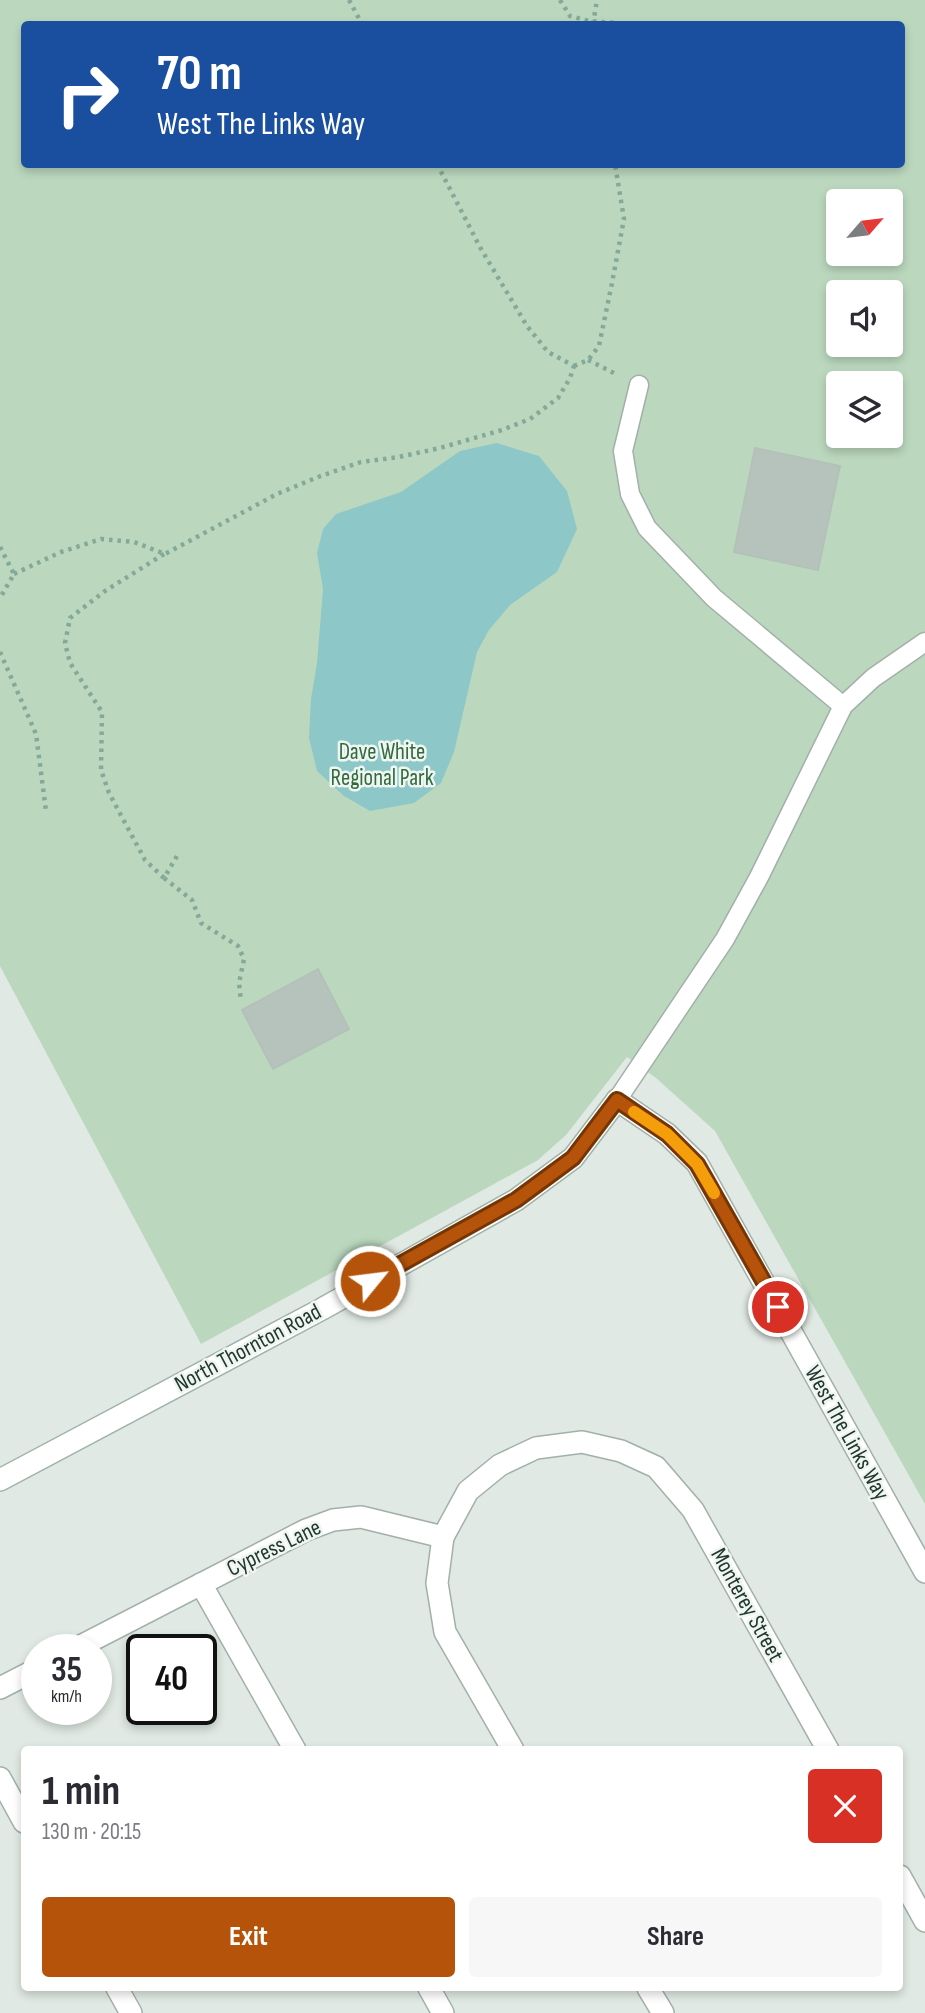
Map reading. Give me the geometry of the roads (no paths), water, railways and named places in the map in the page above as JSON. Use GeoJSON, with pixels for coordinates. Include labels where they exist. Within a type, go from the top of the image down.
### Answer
{"type":"FeatureCollection","features":[{"type":"Feature","properties":{"kind":"street","name":"North Thornton Road"},"geometry":{"type":"LineString","coordinates":[[0,1480],[322,1308],[516,1200],[573,1158],[617,1100]]}},
{"type":"Feature","properties":{"kind":"street","name":"West The Links Way"},"geometry":{"type":"LineString","coordinates":[[617,1100],[667,1134],[697,1164],[925,1572]]}},
{"type":"Feature","properties":{"kind":"street","name":"Monterey Street"},"geometry":{"type":"LineString","coordinates":[[443,1537],[468,1491],[500,1465],[536,1448],[582,1442],[621,1451],[656,1468],[693,1510],[826,1746]]}},
{"type":"Feature","properties":{"kind":"street","name":"Cypress Lane"},"geometry":{"type":"LineString","coordinates":[[104,1634],[306,1530],[333,1520],[361,1517],[443,1537]]}},
{"type":"Feature","properties":{"kind":"street"},"geometry":{"type":"LineString","coordinates":[[443,1537],[437,1583],[445,1632],[511,1746]]}},
{"type":"Feature","properties":{"kind":"street"},"geometry":{"type":"LineString","coordinates":[[201,1584],[293,1746]]}},
{"type":"Feature","properties":{"kind":"street"},"geometry":{"type":"LineString","coordinates":[[0,1688],[21,1677]]}},
{"type":"Feature","properties":{"kind":"street"},"geometry":{"type":"LineString","coordinates":[[0,1778],[21,1816]]}},
{"type":"Feature","properties":{"kind":"street"},"geometry":{"type":"LineString","coordinates":[[903,1881],[925,1921]]}},
{"type":"Feature","properties":{"kind":"street"},"geometry":{"type":"LineString","coordinates":[[119,1991],[131,2013]]}},
{"type":"Feature","properties":{"kind":"street"},"geometry":{"type":"LineString","coordinates":[[431,1991],[443,2013]]}},
{"type":"Feature","properties":{"kind":"street"},"geometry":{"type":"LineString","coordinates":[[650,1991],[663,2013]]}},
{"type":"Feature","properties":{"kind":"lane"},"geometry":{"type":"LineString","coordinates":[[639,385],[623,451],[630,494],[647,528],[714,597],[843,706]]}},
{"type":"Feature","properties":{"kind":"lane"},"geometry":{"type":"LineString","coordinates":[[617,1100],[725,939],[759,877],[843,706],[873,678],[925,642]]}},
{"type":"Feature","properties":{"kind":"water"},"geometry":{"type":"Polygon","coordinates":[[[497,443],[539,456],[567,491],[577,529],[557,572],[510,605],[489,630],[477,652],[454,752],[441,783],[414,803],[370,811],[344,796],[317,771],[309,738],[323,589],[317,553],[323,529],[336,514],[401,492],[460,451],[497,443]]]}},
{"type":"Feature","properties":{"kind":"park label","name":"Dave White Regional Park"},"geometry":{"type":"Point","coordinates":[382,765]}}]}
